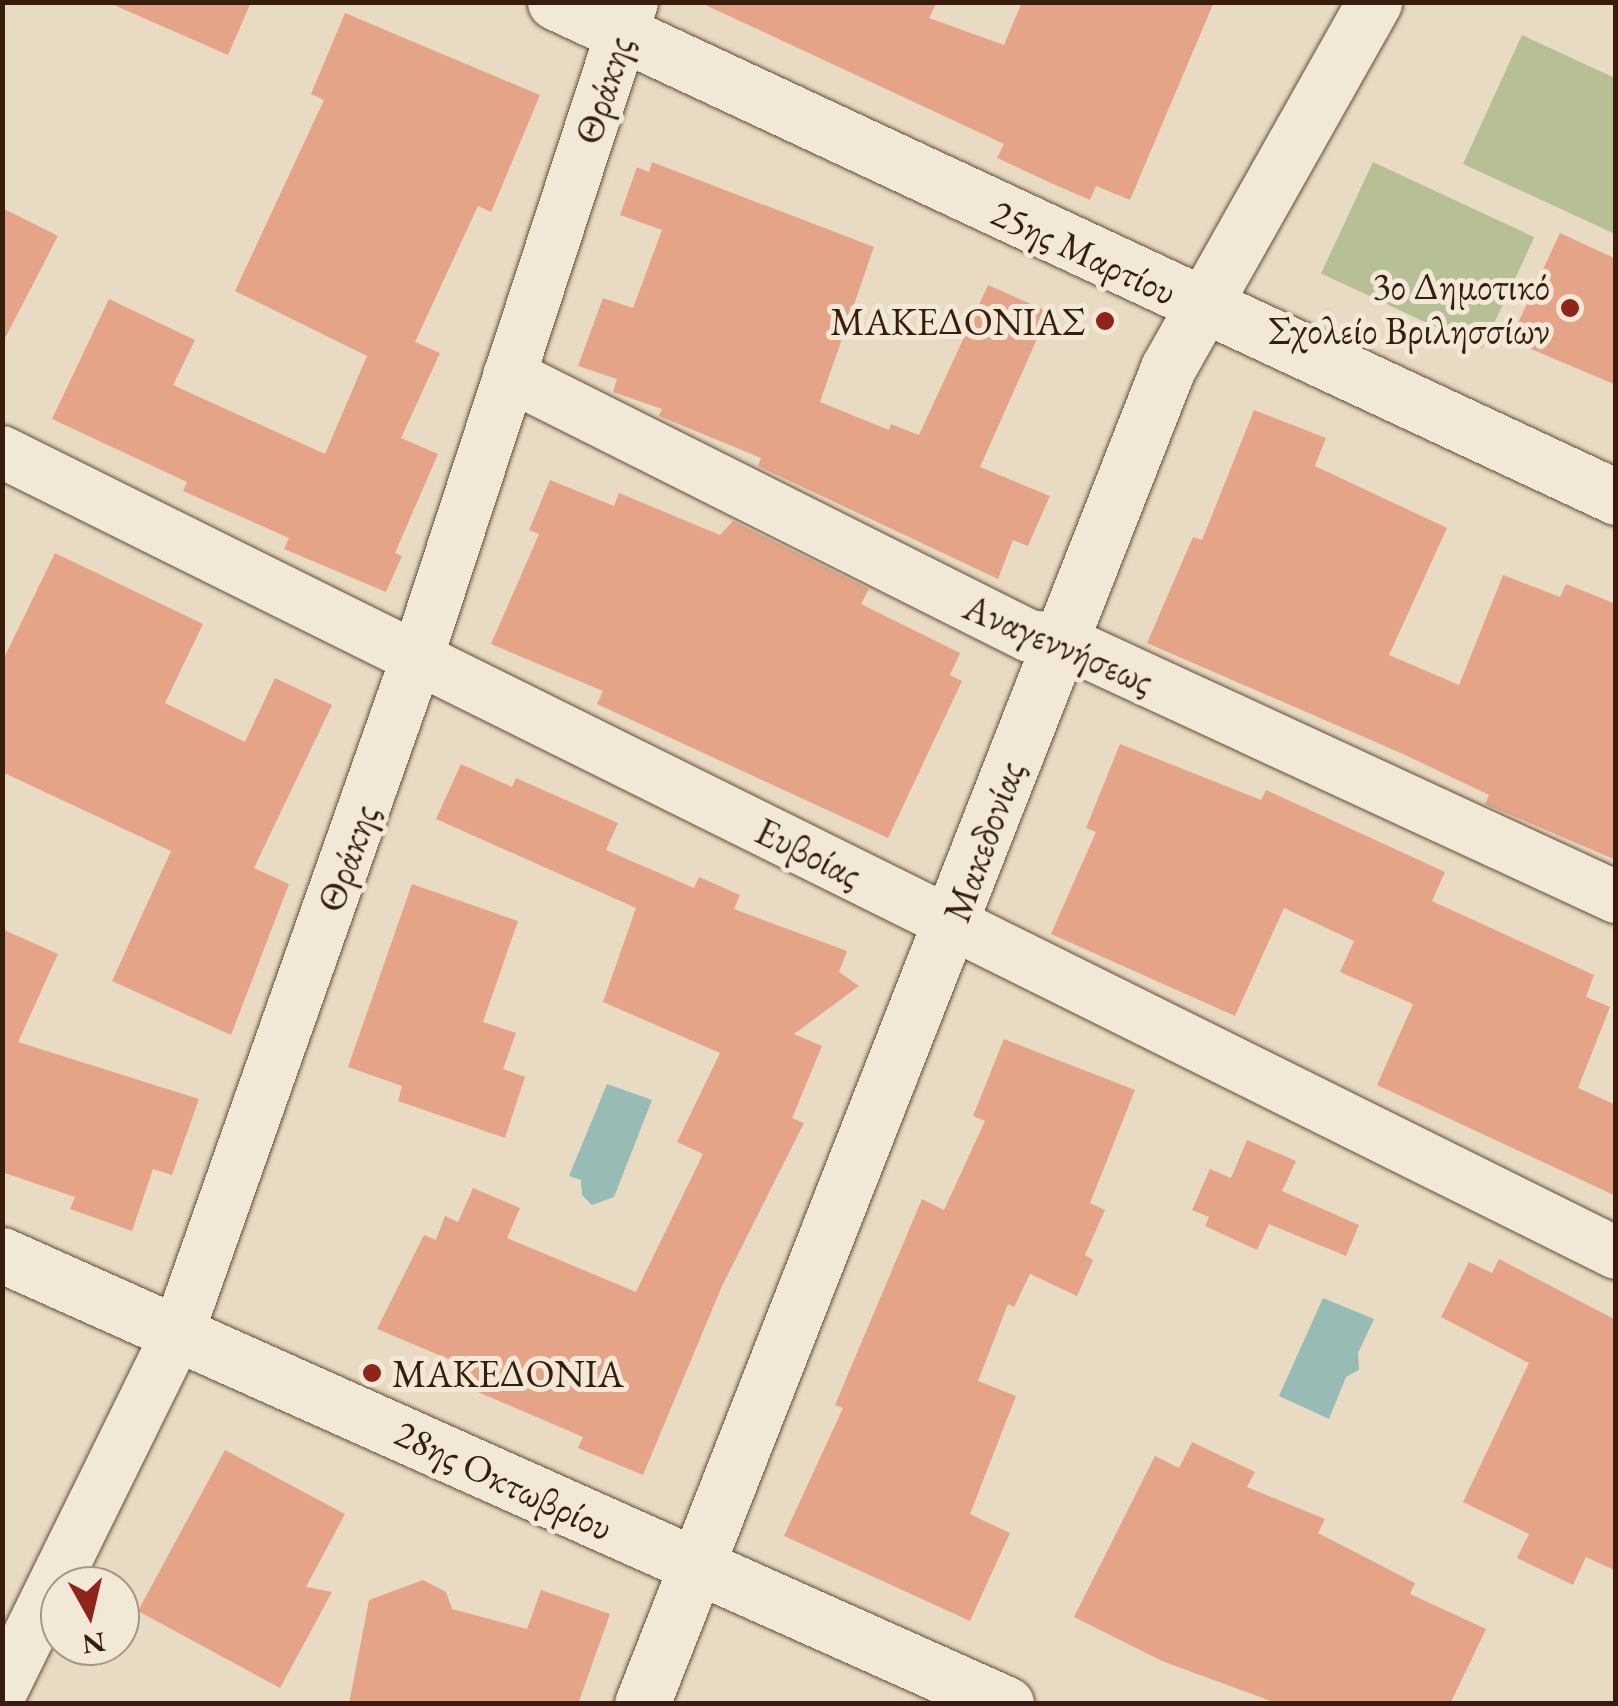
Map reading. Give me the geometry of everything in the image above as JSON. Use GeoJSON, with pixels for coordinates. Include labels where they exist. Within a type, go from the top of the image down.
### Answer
{"type":"FeatureCollection","features":[{"type":"Feature","properties":{"kind":"street","name":"25ης Μαρτίου"},"geometry":{"type":"LineString","coordinates":[[555,2],[627,18],[1201,304],[1616,497]]}},
{"type":"Feature","properties":{"kind":"street","name":"Μακεδονίας"},"geometry":{"type":"LineString","coordinates":[[642,1704],[953,924],[1058,639],[1201,304],[1374,2]]}},
{"type":"Feature","properties":{"kind":"street","name":"Θράκης"},"geometry":{"type":"LineString","coordinates":[[2,1690],[179,1330],[418,658],[627,18]]}},
{"type":"Feature","properties":{"kind":"street","name":"Αναγεννήσεως"},"geometry":{"type":"LineString","coordinates":[[509,375],[1029,636],[1058,639],[1616,897]]}},
{"type":"Feature","properties":{"kind":"street","name":"Ευβοίας"},"geometry":{"type":"LineString","coordinates":[[2,452],[1616,1253]]}},
{"type":"Feature","properties":{"kind":"street","name":"28ης Οκτωβρίου"},"geometry":{"type":"LineString","coordinates":[[2,1255],[179,1330],[694,1567],[1006,1704]]}},
{"type":"Feature","properties":{"kind":"green space"},"geometry":{"type":"Polygon","coordinates":[[[1522,35],[1615,78],[1615,234],[1463,164],[1522,35]]]}},
{"type":"Feature","properties":{"kind":"green space"},"geometry":{"type":"Polygon","coordinates":[[[1373,162],[1534,237],[1482,349],[1321,273],[1373,162]]]}},
{"type":"Feature","properties":{"kind":"water"},"geometry":{"type":"Polygon","coordinates":[[[607,1084],[652,1100],[614,1197],[592,1205],[582,1195],[581,1180],[569,1176],[607,1084]]]}},
{"type":"Feature","properties":{"kind":"water"},"geometry":{"type":"Polygon","coordinates":[[[1323,1298],[1374,1319],[1358,1353],[1359,1370],[1346,1377],[1329,1419],[1279,1396],[1323,1298]]]}},
{"type":"Feature","properties":{"kind":"building"},"geometry":{"type":"Polygon","coordinates":[[[107,2],[251,2],[228,55],[107,2]]]}},
{"type":"Feature","properties":{"kind":"building"},"geometry":{"type":"Polygon","coordinates":[[[699,2],[937,2],[929,18],[1004,45],[1022,2],[1214,2],[1130,200],[1096,186],[1090,200],[997,158],[1004,144],[699,2]]]}},
{"type":"Feature","properties":{"kind":"building"},"geometry":{"type":"Polygon","coordinates":[[[345,13],[540,95],[491,212],[478,206],[415,342],[440,353],[401,438],[438,454],[395,553],[402,556],[386,592],[284,549],[289,538],[183,491],[187,482],[52,419],[109,299],[195,340],[173,385],[325,454],[367,356],[235,291],[324,100],[311,94],[345,13]]]}},
{"type":"Feature","properties":{"kind":"building"},"geometry":{"type":"Polygon","coordinates":[[[652,162],[874,247],[820,402],[889,430],[891,424],[919,435],[988,285],[1049,312],[980,467],[1050,496],[1028,546],[1013,540],[998,579],[758,466],[761,458],[659,416],[662,409],[613,392],[617,379],[578,366],[603,298],[633,308],[662,230],[620,215],[637,167],[649,172],[652,162]]]}},
{"type":"Feature","properties":{"kind":"building"},"geometry":{"type":"Polygon","coordinates":[[[2,208],[58,236],[2,344],[2,208]]]}},
{"type":"Feature","properties":{"kind":"building","name":"3ο Δημοτικό Σχολείο Βριλησσίων"},"geometry":{"type":"Polygon","coordinates":[[[1560,233],[1616,259],[1616,385],[1510,340],[1560,233]]]}},
{"type":"Feature","properties":{"kind":"building"},"geometry":{"type":"Polygon","coordinates":[[[1254,410],[1326,438],[1315,466],[1447,528],[1389,655],[1459,685],[1503,575],[1560,597],[1566,584],[1616,604],[1616,860],[1485,804],[1489,795],[1403,754],[1147,643],[1193,537],[1202,540],[1254,410]]]}},
{"type":"Feature","properties":{"kind":"building"},"geometry":{"type":"Polygon","coordinates":[[[550,480],[614,506],[619,493],[720,535],[733,521],[869,589],[861,604],[960,653],[950,675],[962,681],[888,838],[597,704],[603,691],[491,644],[539,534],[529,530],[550,480]]]}},
{"type":"Feature","properties":{"kind":"building"},"geometry":{"type":"Polygon","coordinates":[[[55,553],[203,624],[165,703],[245,742],[275,678],[332,705],[254,868],[289,884],[231,1035],[112,981],[171,851],[2,772],[2,662],[55,553]]]}},
{"type":"Feature","properties":{"kind":"building"},"geometry":{"type":"Polygon","coordinates":[[[1120,744],[1261,800],[1266,790],[1445,872],[1432,901],[1594,975],[1586,997],[1610,1007],[1578,1088],[1616,1105],[1616,1196],[1377,1085],[1413,1004],[1340,972],[1354,941],[1284,908],[1235,1016],[1051,934],[1096,832],[1086,828],[1120,744]]]}},
{"type":"Feature","properties":{"kind":"building"},"geometry":{"type":"Polygon","coordinates":[[[461,764],[512,787],[516,778],[618,823],[606,850],[694,888],[699,877],[740,895],[734,909],[847,951],[839,972],[859,986],[794,1034],[822,1046],[792,1118],[804,1123],[722,1286],[643,1475],[578,1448],[583,1437],[464,1386],[472,1369],[377,1329],[424,1235],[436,1240],[445,1216],[458,1222],[473,1188],[520,1208],[507,1238],[636,1292],[703,1154],[677,1142],[720,1053],[603,1002],[636,908],[436,819],[461,764]]]}},
{"type":"Feature","properties":{"kind":"building"},"geometry":{"type":"Polygon","coordinates":[[[412,884],[518,921],[483,1022],[516,1033],[503,1069],[525,1077],[505,1138],[398,1101],[402,1086],[348,1067],[412,884]]]}},
{"type":"Feature","properties":{"kind":"building"},"geometry":{"type":"Polygon","coordinates":[[[2,929],[58,954],[18,1042],[199,1099],[172,1175],[153,1169],[132,1231],[70,1209],[75,1197],[2,1172],[2,929]]]}},
{"type":"Feature","properties":{"kind":"building"},"geometry":{"type":"Polygon","coordinates":[[[1004,1039],[1135,1090],[1090,1203],[1105,1210],[1085,1255],[1093,1260],[1077,1296],[1030,1274],[1014,1307],[1008,1304],[978,1381],[1016,1396],[970,1514],[1010,1533],[970,1621],[784,1536],[843,1408],[835,1405],[922,1199],[944,1210],[985,1121],[973,1116],[1004,1039]]]}},
{"type":"Feature","properties":{"kind":"building"},"geometry":{"type":"Polygon","coordinates":[[[1247,1140],[1296,1161],[1282,1191],[1359,1225],[1346,1256],[1269,1224],[1257,1250],[1205,1226],[1209,1217],[1192,1210],[1210,1169],[1231,1178],[1247,1140]]]}},
{"type":"Feature","properties":{"kind":"building"},"geometry":{"type":"Polygon","coordinates":[[[1499,1259],[1616,1320],[1616,1571],[1586,1557],[1573,1585],[1517,1558],[1529,1534],[1463,1502],[1529,1363],[1441,1317],[1469,1262],[1492,1273],[1499,1259]]]}},
{"type":"Feature","properties":{"kind":"building"},"geometry":{"type":"Polygon","coordinates":[[[1192,1442],[1255,1472],[1247,1487],[1325,1519],[1318,1533],[1415,1583],[1410,1594],[1486,1629],[1450,1704],[1279,1704],[1162,1661],[1074,1617],[1155,1456],[1179,1468],[1192,1442]]]}},
{"type":"Feature","properties":{"kind":"building"},"geometry":{"type":"Polygon","coordinates":[[[225,1450],[345,1514],[306,1587],[332,1592],[280,1688],[140,1612],[225,1450]]]}},
{"type":"Feature","properties":{"kind":"building"},"geometry":{"type":"Polygon","coordinates":[[[423,1580],[446,1592],[452,1609],[527,1629],[541,1590],[610,1614],[578,1704],[349,1704],[369,1600],[423,1580]]]}},
{"type":"Feature","properties":{"kind":"place","name":"3ο Δημοτικό Σχολείο Βριλησσίων"},"geometry":{"type":"Point","coordinates":[1570,308]}},
{"type":"Feature","properties":{"kind":"place","name":"ΜΑΚΕΔΟΝΙΑΣ"},"geometry":{"type":"Point","coordinates":[1105,321]}},
{"type":"Feature","properties":{"kind":"place","name":"ΜΑΚΕΔΟΝΙΑ"},"geometry":{"type":"Point","coordinates":[372,1373]}}]}
